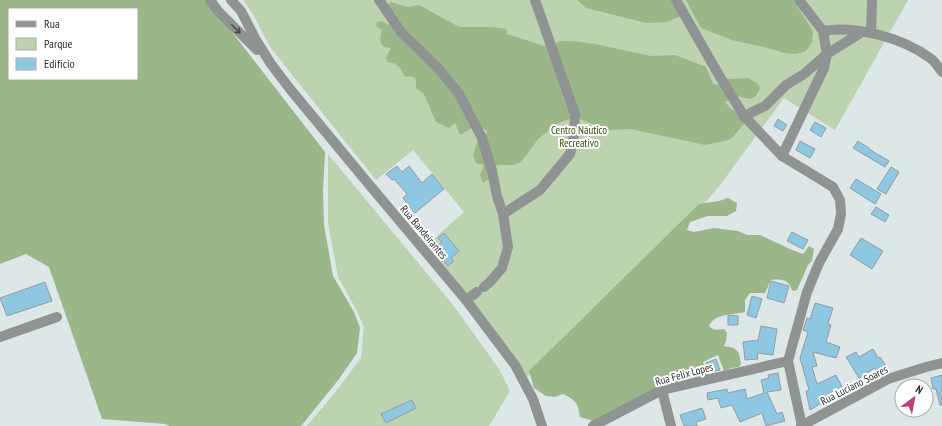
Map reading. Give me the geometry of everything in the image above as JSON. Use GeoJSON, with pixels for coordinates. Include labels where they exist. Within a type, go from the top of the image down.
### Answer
{"type":"FeatureCollection","features":[{"type":"Feature","properties":{"kind":"street","name":"Rua Bandeirantes"},"geometry":{"type":"LineString","coordinates":[[210,0],[218,11],[271,64],[466,300],[515,365],[533,399],[542,426]]}},
{"type":"Feature","properties":{"kind":"street","name":"Rua Bandeirantes"},"geometry":{"type":"LineString","coordinates":[[231,0],[241,11],[256,40],[271,64]]}},
{"type":"Feature","properties":{"kind":"street"},"geometry":{"type":"LineString","coordinates":[[379,0],[401,32],[439,69],[462,99],[482,138],[492,171],[497,196],[503,214],[508,247],[502,268],[490,282],[466,300]]}},
{"type":"Feature","properties":{"kind":"street"},"geometry":{"type":"LineString","coordinates":[[503,214],[540,190],[570,154],[574,135],[575,114],[535,0]]}},
{"type":"Feature","properties":{"kind":"street"},"geometry":{"type":"LineString","coordinates":[[676,0],[744,116],[782,156],[833,187],[840,200],[842,214],[838,229],[819,263],[807,292],[788,361],[802,426]]}},
{"type":"Feature","properties":{"kind":"street"},"geometry":{"type":"LineString","coordinates":[[782,156],[824,68],[827,54],[823,31],[799,0]]}},
{"type":"Feature","properties":{"kind":"street"},"geometry":{"type":"LineString","coordinates":[[867,33],[872,0]]}},
{"type":"Feature","properties":{"kind":"street"},"geometry":{"type":"LineString","coordinates":[[823,31],[851,29],[887,37],[918,50],[931,59],[942,72]]}},
{"type":"Feature","properties":{"kind":"street"},"geometry":{"type":"LineString","coordinates":[[744,116],[765,106],[786,85],[804,74],[827,54],[867,33]]}},
{"type":"Feature","properties":{"kind":"street"},"geometry":{"type":"LineString","coordinates":[[0,336],[57,317]]}},
{"type":"Feature","properties":{"kind":"street","name":"Rua Felix Lopes"},"geometry":{"type":"LineString","coordinates":[[593,426],[662,390],[788,361]]}},
{"type":"Feature","properties":{"kind":"street","name":"Rua Luciano Soares"},"geometry":{"type":"LineString","coordinates":[[802,426],[888,379],[942,363]]}},
{"type":"Feature","properties":{"kind":"street"},"geometry":{"type":"LineString","coordinates":[[662,390],[672,426]]}},
{"type":"Feature","properties":{"kind":"green space"},"geometry":{"type":"Polygon","coordinates":[[[0,0],[207,0],[325,152],[323,192],[324,225],[333,276],[354,312],[360,328],[357,353],[339,379],[300,426],[170,426],[165,424],[102,419],[49,267],[26,254],[0,264],[0,0]]]}},
{"type":"Feature","properties":{"kind":"green space","name":"Centro Náutico Recreativo"},"geometry":{"type":"Polygon","coordinates":[[[243,0],[908,0],[835,130],[784,98],[718,188],[685,226],[526,378],[427,245],[464,212],[413,150],[376,180],[270,47],[253,14],[243,0]]]}},
{"type":"Feature","properties":{"kind":"green space"},"geometry":{"type":"Polygon","coordinates":[[[577,0],[673,0],[681,14],[679,17],[667,22],[646,23],[586,8],[577,0]]]}},
{"type":"Feature","properties":{"kind":"green space"},"geometry":{"type":"Polygon","coordinates":[[[686,0],[793,0],[813,31],[812,42],[806,51],[796,54],[785,53],[732,40],[701,28],[686,0]]]}},
{"type":"Feature","properties":{"kind":"green space"},"geometry":{"type":"Polygon","coordinates":[[[391,2],[408,7],[419,5],[459,27],[492,27],[506,29],[507,34],[547,47],[561,41],[572,41],[595,44],[651,56],[675,55],[706,67],[713,84],[719,85],[727,79],[748,78],[757,83],[760,88],[756,96],[750,99],[735,96],[725,102],[730,108],[742,115],[744,124],[732,138],[725,141],[705,145],[631,129],[608,130],[575,117],[561,122],[539,138],[521,162],[513,165],[497,165],[491,178],[483,183],[480,175],[484,165],[476,163],[473,155],[478,140],[484,139],[487,131],[477,125],[460,135],[455,123],[449,128],[436,122],[424,94],[416,88],[415,78],[410,76],[405,77],[399,66],[387,62],[386,57],[391,48],[384,47],[382,45],[380,37],[382,30],[376,26],[377,22],[382,21],[388,25],[389,24],[386,6],[391,2]]]}},
{"type":"Feature","properties":{"kind":"green space"},"geometry":{"type":"Polygon","coordinates":[[[328,154],[453,305],[499,369],[510,391],[489,426],[307,426],[361,358],[364,327],[338,277],[328,223],[328,154]]]}},
{"type":"Feature","properties":{"kind":"green space"},"geometry":{"type":"Polygon","coordinates":[[[728,198],[737,203],[736,211],[727,216],[708,216],[690,222],[687,230],[694,232],[714,228],[738,231],[747,235],[760,235],[803,254],[809,246],[814,249],[812,261],[808,265],[797,290],[792,290],[784,280],[771,280],[765,293],[750,293],[745,300],[745,312],[725,315],[715,319],[709,326],[716,330],[724,329],[727,333],[724,346],[734,348],[739,353],[741,364],[739,367],[724,371],[718,355],[703,362],[710,377],[672,385],[665,382],[659,385],[656,390],[593,421],[580,417],[576,402],[567,396],[563,394],[555,397],[546,396],[534,388],[529,371],[699,204],[728,198]]]}},
{"type":"Feature","properties":{"kind":"building"},"geometry":{"type":"Polygon","coordinates":[[[778,119],[787,125],[783,131],[774,126],[778,119]]]}},
{"type":"Feature","properties":{"kind":"building"},"geometry":{"type":"Polygon","coordinates":[[[815,122],[826,128],[821,137],[810,130],[815,122]]]}},
{"type":"Feature","properties":{"kind":"building"},"geometry":{"type":"Polygon","coordinates":[[[800,141],[815,149],[810,158],[796,150],[800,141]]]}},
{"type":"Feature","properties":{"kind":"building"},"geometry":{"type":"Polygon","coordinates":[[[858,141],[889,161],[885,167],[853,148],[858,141]]]}},
{"type":"Feature","properties":{"kind":"building"},"geometry":{"type":"Polygon","coordinates":[[[397,166],[402,172],[409,166],[422,183],[432,174],[444,189],[415,213],[403,198],[407,194],[394,179],[392,180],[386,174],[397,166]]]}},
{"type":"Feature","properties":{"kind":"building"},"geometry":{"type":"Polygon","coordinates":[[[891,167],[899,172],[886,194],[877,189],[891,167]]]}},
{"type":"Feature","properties":{"kind":"building"},"geometry":{"type":"Polygon","coordinates":[[[856,179],[881,194],[875,204],[850,188],[856,179]]]}},
{"type":"Feature","properties":{"kind":"building"},"geometry":{"type":"Polygon","coordinates":[[[876,207],[889,215],[885,222],[871,214],[876,207]]]}},
{"type":"Feature","properties":{"kind":"building"},"geometry":{"type":"Polygon","coordinates":[[[792,232],[808,240],[803,249],[787,241],[792,232]]]}},
{"type":"Feature","properties":{"kind":"building"},"geometry":{"type":"Polygon","coordinates":[[[444,233],[459,251],[451,258],[454,261],[448,266],[434,248],[442,242],[438,238],[444,233]]]}},
{"type":"Feature","properties":{"kind":"building"},"geometry":{"type":"Polygon","coordinates":[[[861,238],[883,251],[872,269],[850,255],[861,238]]]}},
{"type":"Feature","properties":{"kind":"building"},"geometry":{"type":"Polygon","coordinates":[[[771,281],[789,286],[784,303],[767,298],[771,281]]]}},
{"type":"Feature","properties":{"kind":"building"},"geometry":{"type":"Polygon","coordinates":[[[45,282],[52,301],[7,316],[0,298],[45,282]]]}},
{"type":"Feature","properties":{"kind":"building"},"geometry":{"type":"Polygon","coordinates":[[[752,296],[762,299],[756,318],[747,315],[752,296]]]}},
{"type":"Feature","properties":{"kind":"building"},"geometry":{"type":"Polygon","coordinates":[[[815,303],[833,308],[828,324],[831,325],[826,342],[840,347],[836,358],[813,352],[817,366],[812,367],[817,384],[836,375],[842,387],[828,394],[829,398],[810,410],[806,391],[809,390],[800,358],[808,332],[803,330],[807,318],[810,319],[815,303]]]}},
{"type":"Feature","properties":{"kind":"building"},"geometry":{"type":"Polygon","coordinates":[[[728,315],[738,316],[738,325],[728,325],[728,315]]]}},
{"type":"Feature","properties":{"kind":"building"},"geometry":{"type":"Polygon","coordinates":[[[761,326],[777,329],[773,355],[757,353],[758,359],[745,360],[743,342],[758,340],[761,326]]]}},
{"type":"Feature","properties":{"kind":"building"},"geometry":{"type":"Polygon","coordinates":[[[873,349],[878,358],[880,357],[886,366],[878,372],[875,368],[859,378],[846,357],[856,352],[859,357],[873,349]]]}},
{"type":"Feature","properties":{"kind":"building"},"geometry":{"type":"Polygon","coordinates":[[[716,359],[720,370],[709,372],[706,363],[716,359]]]}},
{"type":"Feature","properties":{"kind":"building"},"geometry":{"type":"Polygon","coordinates":[[[778,373],[781,390],[767,392],[777,414],[782,412],[785,421],[766,426],[762,413],[740,422],[732,405],[721,408],[718,398],[708,400],[707,393],[727,389],[728,393],[745,389],[747,399],[764,393],[761,380],[769,378],[768,375],[778,373]]]}},
{"type":"Feature","properties":{"kind":"building"},"geometry":{"type":"Polygon","coordinates":[[[942,375],[942,405],[940,405],[936,389],[934,389],[934,378],[931,378],[942,375]]]}},
{"type":"Feature","properties":{"kind":"building"},"geometry":{"type":"Polygon","coordinates":[[[412,400],[416,408],[386,423],[381,414],[412,400]]]}},
{"type":"Feature","properties":{"kind":"building"},"geometry":{"type":"Polygon","coordinates":[[[702,408],[706,419],[696,422],[697,426],[684,426],[680,415],[702,408]]]}}]}
